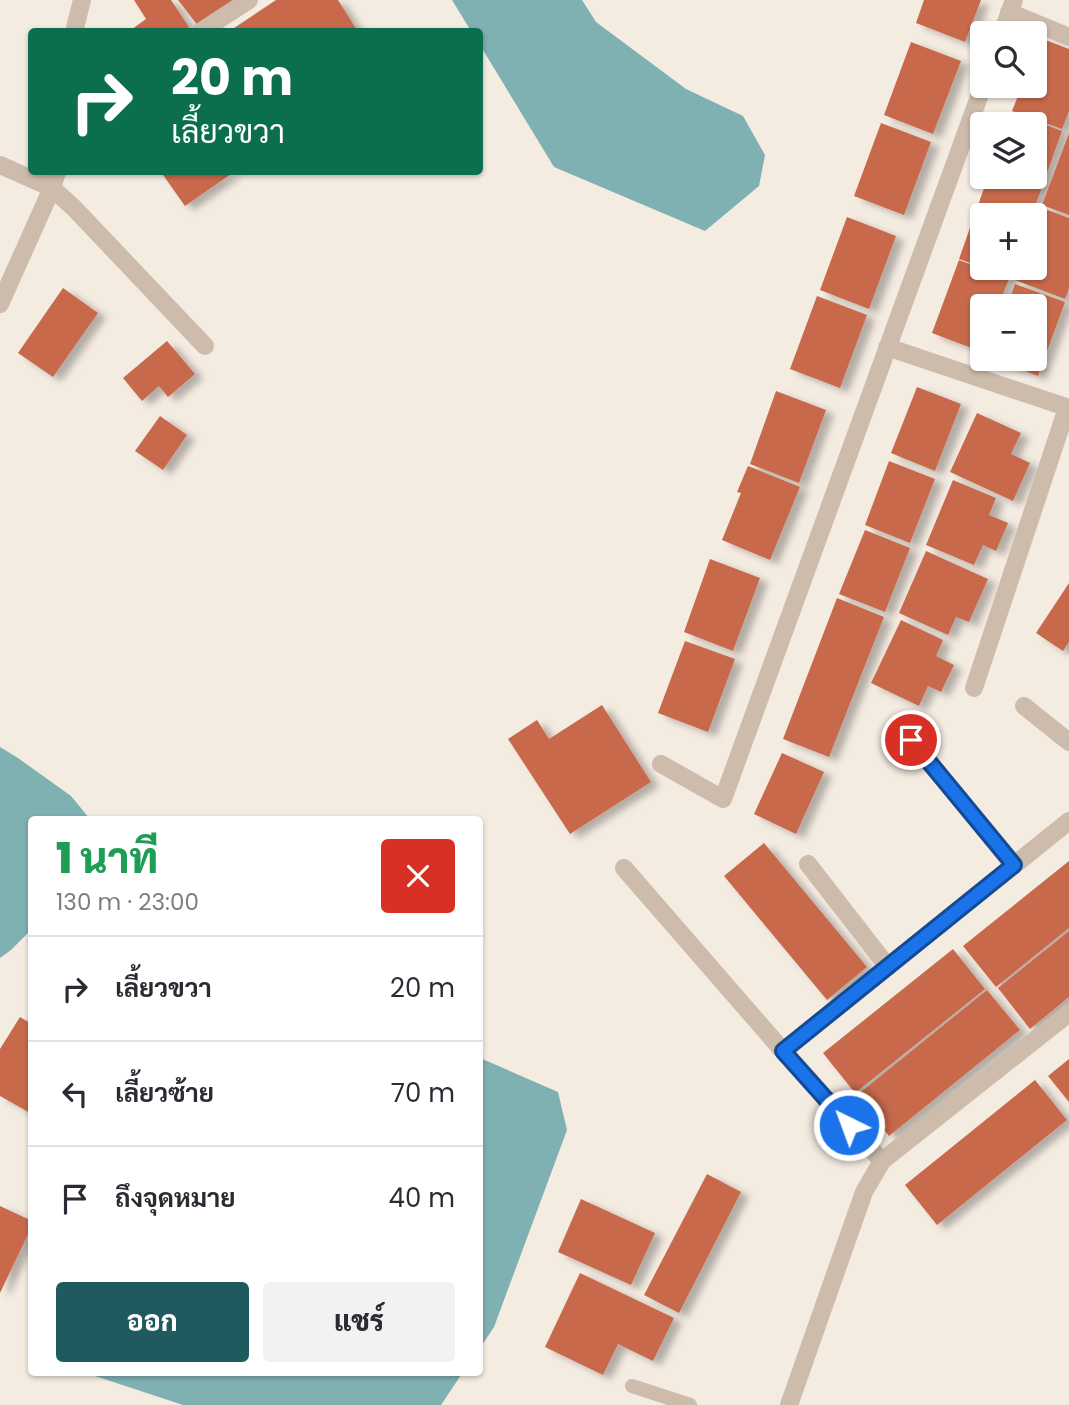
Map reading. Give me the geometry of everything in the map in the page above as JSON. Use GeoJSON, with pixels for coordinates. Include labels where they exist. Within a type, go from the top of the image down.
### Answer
{"type":"FeatureCollection","features":[{"type":"Feature","properties":{"kind":"street"},"geometry":{"type":"LineString","coordinates":[[75,28],[82,0]]}},
{"type":"Feature","properties":{"kind":"street"},"geometry":{"type":"LineString","coordinates":[[206,28],[249,0]]}},
{"type":"Feature","properties":{"kind":"street"},"geometry":{"type":"LineString","coordinates":[[1012,6],[1069,37]]}},
{"type":"Feature","properties":{"kind":"street"},"geometry":{"type":"LineString","coordinates":[[661,764],[723,799],[978,98]]}},
{"type":"Feature","properties":{"kind":"street"},"geometry":{"type":"LineString","coordinates":[[0,165],[28,173]]}},
{"type":"Feature","properties":{"kind":"street"},"geometry":{"type":"LineString","coordinates":[[36,175],[54,180],[74,208],[205,346]]}},
{"type":"Feature","properties":{"kind":"street"},"geometry":{"type":"LineString","coordinates":[[0,304],[54,180]]}},
{"type":"Feature","properties":{"kind":"street"},"geometry":{"type":"LineString","coordinates":[[887,347],[1068,408],[974,688]]}},
{"type":"Feature","properties":{"kind":"street"},"geometry":{"type":"LineString","coordinates":[[1024,706],[1069,742]]}},
{"type":"Feature","properties":{"kind":"street"},"geometry":{"type":"LineString","coordinates":[[911,740],[1014,865]]}},
{"type":"Feature","properties":{"kind":"street"},"geometry":{"type":"LineString","coordinates":[[783,1051],[1069,821]]}},
{"type":"Feature","properties":{"kind":"street"},"geometry":{"type":"LineString","coordinates":[[808,864],[888,967]]}},
{"type":"Feature","properties":{"kind":"street"},"geometry":{"type":"LineString","coordinates":[[624,868],[882,1161]]}},
{"type":"Feature","properties":{"kind":"street"},"geometry":{"type":"LineString","coordinates":[[789,1405],[864,1192],[882,1161],[1069,1013]]}},
{"type":"Feature","properties":{"kind":"lane"},"geometry":{"type":"LineString","coordinates":[[632,1385],[690,1405]]}},
{"type":"Feature","properties":{"kind":"water"},"geometry":{"type":"Polygon","coordinates":[[[452,0],[582,0],[596,22],[686,89],[743,116],[765,155],[759,186],[705,231],[554,167],[483,50],[483,28],[469,28],[452,0]]]}},
{"type":"Feature","properties":{"kind":"water"},"geometry":{"type":"Polygon","coordinates":[[[0,747],[71,796],[88,816],[28,816],[28,933],[0,958],[0,747]]]}},
{"type":"Feature","properties":{"kind":"water"},"geometry":{"type":"Polygon","coordinates":[[[483,1059],[558,1092],[567,1130],[494,1327],[483,1344],[483,1059]]]}},
{"type":"Feature","properties":{"kind":"water"},"geometry":{"type":"Polygon","coordinates":[[[95,1376],[460,1376],[441,1405],[183,1405],[95,1376]]]}},
{"type":"Feature","properties":{"kind":"building"},"geometry":{"type":"Polygon","coordinates":[[[134,0],[171,0],[189,27],[134,28],[146,19],[134,0]]]}},
{"type":"Feature","properties":{"kind":"building"},"geometry":{"type":"Polygon","coordinates":[[[178,0],[234,0],[199,27],[178,0]]]}},
{"type":"Feature","properties":{"kind":"building"},"geometry":{"type":"Polygon","coordinates":[[[276,0],[338,0],[356,28],[234,28],[276,0]]]}},
{"type":"Feature","properties":{"kind":"building"},"geometry":{"type":"Polygon","coordinates":[[[924,0],[981,0],[973,21],[970,21],[965,42],[916,23],[924,0]]]}},
{"type":"Feature","properties":{"kind":"building"},"geometry":{"type":"Polygon","coordinates":[[[1047,41],[1069,49],[1069,111],[1062,129],[1047,124],[1047,112],[1012,111],[1017,98],[1047,98],[1047,41]]]}},
{"type":"Feature","properties":{"kind":"building"},"geometry":{"type":"Polygon","coordinates":[[[911,42],[961,61],[933,134],[884,115],[911,42]]]}},
{"type":"Feature","properties":{"kind":"building"},"geometry":{"type":"Polygon","coordinates":[[[881,123],[931,142],[904,215],[854,196],[881,123]]]}},
{"type":"Feature","properties":{"kind":"building"},"geometry":{"type":"Polygon","coordinates":[[[1047,125],[1062,131],[1047,173],[1047,125]]]}},
{"type":"Feature","properties":{"kind":"building"},"geometry":{"type":"Polygon","coordinates":[[[1069,133],[1069,215],[1043,203],[1069,133]]]}},
{"type":"Feature","properties":{"kind":"building"},"geometry":{"type":"Polygon","coordinates":[[[163,175],[230,175],[185,206],[163,175]]]}},
{"type":"Feature","properties":{"kind":"building"},"geometry":{"type":"Polygon","coordinates":[[[984,189],[1041,189],[1036,203],[979,203],[984,189]]]}},
{"type":"Feature","properties":{"kind":"building"},"geometry":{"type":"Polygon","coordinates":[[[1047,210],[1069,218],[1069,288],[1065,299],[1015,280],[1047,280],[1047,210]]]}},
{"type":"Feature","properties":{"kind":"building"},"geometry":{"type":"Polygon","coordinates":[[[847,217],[896,236],[869,309],[820,290],[847,217]]]}},
{"type":"Feature","properties":{"kind":"building"},"geometry":{"type":"Polygon","coordinates":[[[970,228],[970,263],[959,259],[970,228]]]}},
{"type":"Feature","properties":{"kind":"building"},"geometry":{"type":"Polygon","coordinates":[[[959,260],[970,264],[970,280],[1009,280],[1003,294],[970,294],[970,347],[932,333],[959,260]]]}},
{"type":"Feature","properties":{"kind":"building"},"geometry":{"type":"Polygon","coordinates":[[[1015,284],[1043,294],[1011,294],[1015,284]]]}},
{"type":"Feature","properties":{"kind":"building"},"geometry":{"type":"Polygon","coordinates":[[[63,288],[98,313],[53,377],[18,353],[63,288]]]}},
{"type":"Feature","properties":{"kind":"building"},"geometry":{"type":"Polygon","coordinates":[[[817,296],[867,315],[840,388],[790,369],[817,296]]]}},
{"type":"Feature","properties":{"kind":"building"},"geometry":{"type":"Polygon","coordinates":[[[1047,296],[1065,302],[1047,351],[1047,296]]]}},
{"type":"Feature","properties":{"kind":"building"},"geometry":{"type":"Polygon","coordinates":[[[167,341],[195,374],[168,397],[159,386],[142,401],[123,378],[167,341]]]}},
{"type":"Feature","properties":{"kind":"building"},"geometry":{"type":"Polygon","coordinates":[[[1025,371],[1040,371],[1038,376],[1025,371]]]}},
{"type":"Feature","properties":{"kind":"building"},"geometry":{"type":"Polygon","coordinates":[[[917,387],[961,404],[935,471],[891,453],[917,387]]]}},
{"type":"Feature","properties":{"kind":"building"},"geometry":{"type":"Polygon","coordinates":[[[776,391],[826,410],[799,483],[750,464],[776,391]]]}},
{"type":"Feature","properties":{"kind":"building"},"geometry":{"type":"Polygon","coordinates":[[[977,413],[1021,433],[1011,454],[1030,463],[1013,501],[950,472],[977,413]]]}},
{"type":"Feature","properties":{"kind":"building"},"geometry":{"type":"Polygon","coordinates":[[[160,416],[187,435],[163,470],[135,451],[160,416]]]}},
{"type":"Feature","properties":{"kind":"building"},"geometry":{"type":"Polygon","coordinates":[[[889,461],[935,479],[910,543],[865,525],[889,461]]]}},
{"type":"Feature","properties":{"kind":"building"},"geometry":{"type":"Polygon","coordinates":[[[748,466],[800,487],[770,560],[722,540],[741,493],[737,492],[748,466]]]}},
{"type":"Feature","properties":{"kind":"building"},"geometry":{"type":"Polygon","coordinates":[[[953,480],[996,498],[989,515],[1008,523],[996,551],[983,545],[974,565],[926,545],[953,480]]]}},
{"type":"Feature","properties":{"kind":"building"},"geometry":{"type":"Polygon","coordinates":[[[865,530],[910,548],[885,612],[839,594],[865,530]]]}},
{"type":"Feature","properties":{"kind":"building"},"geometry":{"type":"Polygon","coordinates":[[[926,551],[988,579],[969,622],[956,617],[948,635],[899,613],[926,551]]]}},
{"type":"Feature","properties":{"kind":"building"},"geometry":{"type":"Polygon","coordinates":[[[710,559],[760,578],[733,651],[684,632],[710,559]]]}},
{"type":"Feature","properties":{"kind":"building"},"geometry":{"type":"Polygon","coordinates":[[[1069,583],[1069,642],[1063,651],[1036,633],[1069,583]]]}},
{"type":"Feature","properties":{"kind":"building"},"geometry":{"type":"Polygon","coordinates":[[[837,598],[884,617],[829,757],[783,739],[837,598]]]}},
{"type":"Feature","properties":{"kind":"building"},"geometry":{"type":"Polygon","coordinates":[[[901,620],[943,640],[936,656],[954,665],[941,692],[928,686],[919,706],[871,683],[901,620]]]}},
{"type":"Feature","properties":{"kind":"building"},"geometry":{"type":"Polygon","coordinates":[[[685,641],[735,659],[708,732],[658,713],[685,641]]]}},
{"type":"Feature","properties":{"kind":"building"},"geometry":{"type":"Polygon","coordinates":[[[602,705],[651,782],[570,834],[508,739],[537,720],[549,739],[602,705]]]}},
{"type":"Feature","properties":{"kind":"building"},"geometry":{"type":"Polygon","coordinates":[[[782,753],[824,772],[796,834],[754,814],[782,753]]]}},
{"type":"Feature","properties":{"kind":"building"},"geometry":{"type":"Polygon","coordinates":[[[764,843],[867,967],[827,1000],[724,876],[764,843]]]}},
{"type":"Feature","properties":{"kind":"building"},"geometry":{"type":"Polygon","coordinates":[[[1069,861],[1069,928],[996,987],[963,946],[1069,861]]]}},
{"type":"Feature","properties":{"kind":"building"},"geometry":{"type":"Polygon","coordinates":[[[1069,931],[1069,997],[1030,1029],[998,988],[1069,931]]]}},
{"type":"Feature","properties":{"kind":"building"},"geometry":{"type":"Polygon","coordinates":[[[953,949],[985,989],[855,1093],[823,1053],[953,949]]]}},
{"type":"Feature","properties":{"kind":"building"},"geometry":{"type":"Polygon","coordinates":[[[987,990],[1020,1030],[889,1136],[857,1095],[987,990]]]}},
{"type":"Feature","properties":{"kind":"building"},"geometry":{"type":"Polygon","coordinates":[[[20,1017],[28,1022],[28,1112],[0,1096],[0,1049],[20,1017]]]}},
{"type":"Feature","properties":{"kind":"building"},"geometry":{"type":"Polygon","coordinates":[[[1069,1059],[1069,1102],[1048,1076],[1069,1059]]]}},
{"type":"Feature","properties":{"kind":"building"},"geometry":{"type":"Polygon","coordinates":[[[1035,1080],[1067,1120],[937,1225],[905,1185],[1035,1080]]]}},
{"type":"Feature","properties":{"kind":"building"},"geometry":{"type":"Polygon","coordinates":[[[707,1174],[741,1192],[679,1313],[644,1295],[707,1174]]]}},
{"type":"Feature","properties":{"kind":"building"},"geometry":{"type":"Polygon","coordinates":[[[581,1199],[655,1233],[631,1285],[558,1252],[581,1199]]]}},
{"type":"Feature","properties":{"kind":"building"},"geometry":{"type":"Polygon","coordinates":[[[0,1206],[28,1219],[28,1234],[0,1293],[0,1206]]]}},
{"type":"Feature","properties":{"kind":"building"},"geometry":{"type":"Polygon","coordinates":[[[580,1273],[674,1318],[653,1361],[618,1344],[603,1375],[545,1347],[580,1273]]]}},
{"type":"Feature","properties":{"kind":"route"},"geometry":{"type":"LineString","coordinates":[[849,1125],[783,1051],[1014,865],[911,740]]}}]}
